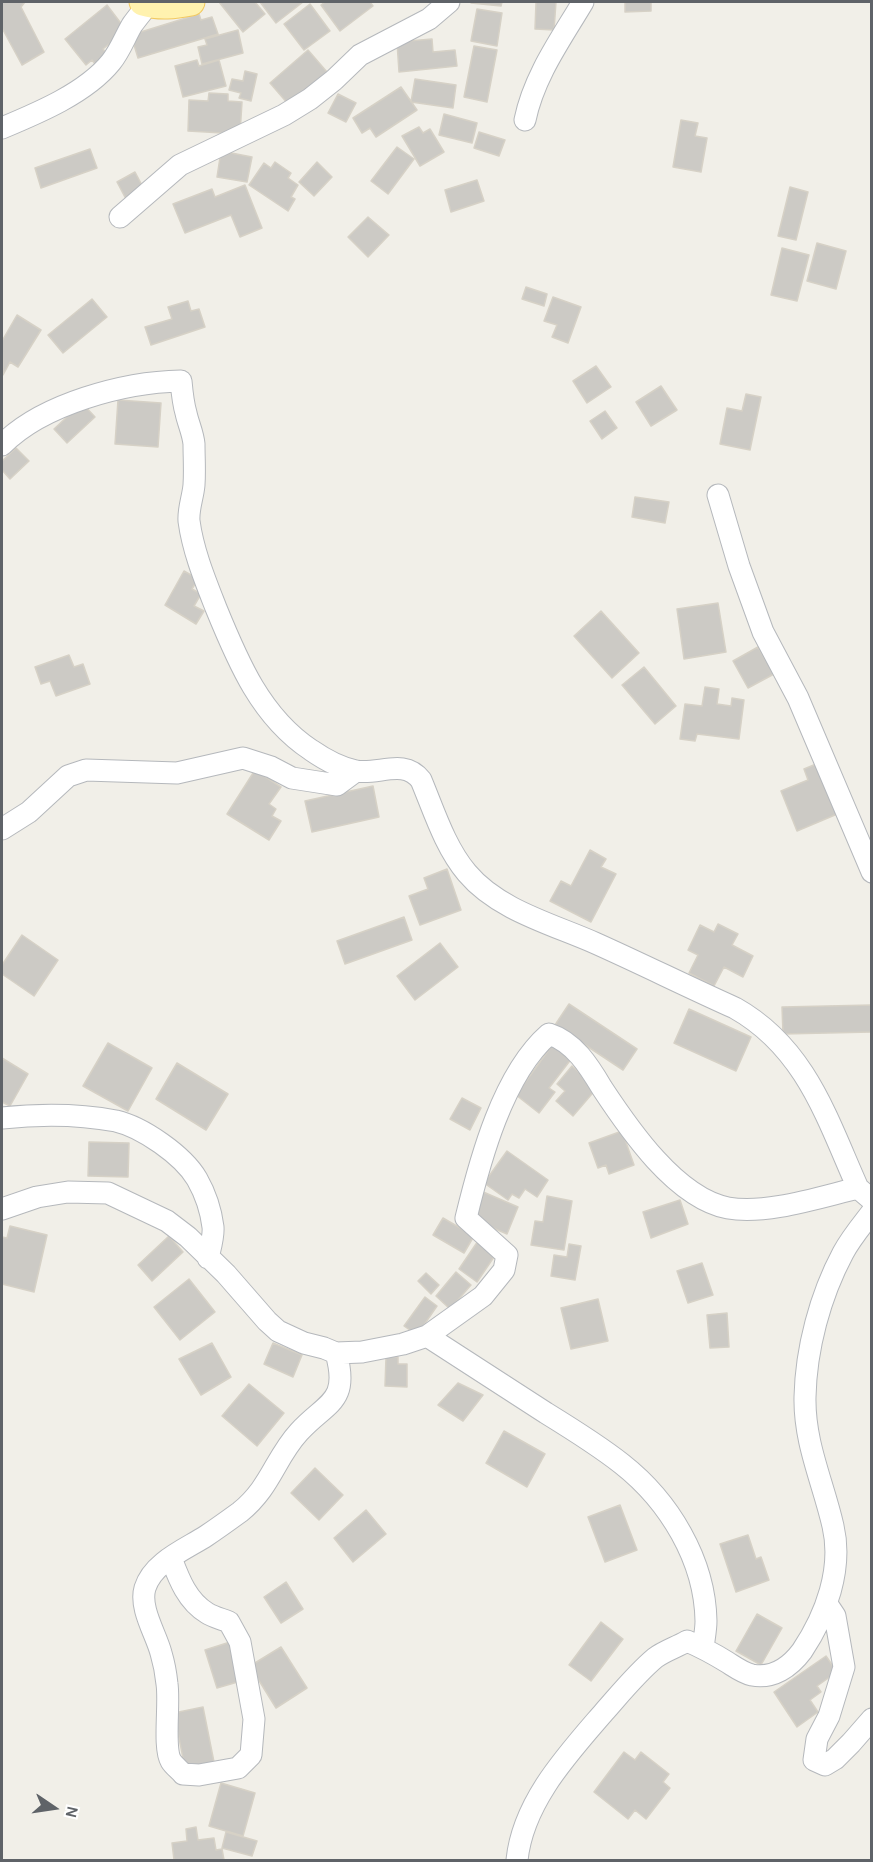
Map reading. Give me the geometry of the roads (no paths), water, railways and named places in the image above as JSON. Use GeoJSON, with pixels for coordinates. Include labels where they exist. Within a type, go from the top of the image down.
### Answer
{"type":"FeatureCollection","features":[{"type":"Feature","properties":{"kind":"main road"},"geometry":{"type":"LineString","coordinates":[[146,2],[175,5],[191,2]]}},
{"type":"Feature","properties":{"kind":"street"},"geometry":{"type":"LineString","coordinates":[[2,128],[16,124],[75,92],[99,76],[114,59],[146,2]]}},
{"type":"Feature","properties":{"kind":"street"},"geometry":{"type":"LineString","coordinates":[[120,218],[180,165],[284,115],[310,99],[360,55],[429,19],[449,2]]}},
{"type":"Feature","properties":{"kind":"street"},"geometry":{"type":"LineString","coordinates":[[525,120],[532,96],[550,56],[583,2]]}},
{"type":"Feature","properties":{"kind":"street"},"geometry":{"type":"LineString","coordinates":[[2,445],[38,419],[88,397],[134,384],[181,381],[185,410],[194,440],[194,486],[189,519],[199,563],[228,637],[253,690],[274,717],[296,740],[326,760],[356,771],[407,768],[416,773],[461,865],[495,897],[535,918],[735,1008],[765,1029],[794,1061],[816,1094],[865,1194],[748,1209],[727,1208],[712,1203],[677,1181],[661,1165],[620,1116],[570,1044],[549,1034],[540,1042],[508,1089],[495,1122],[466,1218],[507,1255],[504,1270],[483,1296],[427,1336],[403,1344],[362,1352],[336,1353],[304,1343],[278,1331],[226,1274],[188,1237],[167,1221],[108,1193],[68,1192],[37,1197],[2,1209]]}},
{"type":"Feature","properties":{"kind":"street"},"geometry":{"type":"LineString","coordinates":[[718,495],[739,566],[763,632],[798,698],[872,872]]}},
{"type":"Feature","properties":{"kind":"street"},"geometry":{"type":"LineString","coordinates":[[2,829],[29,812],[68,776],[86,770],[177,773],[243,758],[271,767],[292,778],[337,785],[356,771]]}},
{"type":"Feature","properties":{"kind":"street"},"geometry":{"type":"LineString","coordinates":[[2,1118],[32,1115],[87,1117],[137,1128],[175,1155],[196,1177],[206,1199],[213,1228],[208,1258]]}},
{"type":"Feature","properties":{"kind":"street"},"geometry":{"type":"LineString","coordinates":[[517,1860],[525,1828],[540,1795],[569,1753],[634,1678],[656,1657],[687,1641],[750,1675],[771,1675],[781,1671],[799,1654],[827,1604],[834,1575],[835,1536],[809,1443],[805,1413],[806,1382],[819,1313],[829,1281],[845,1250],[872,1212]]}},
{"type":"Feature","properties":{"kind":"street"},"geometry":{"type":"LineString","coordinates":[[427,1336],[595,1444],[623,1465],[652,1492],[682,1534],[693,1558],[704,1604],[706,1622],[703,1648]]}},
{"type":"Feature","properties":{"kind":"street"},"geometry":{"type":"LineString","coordinates":[[171,1558],[177,1575],[192,1601],[209,1614],[229,1622],[240,1642],[254,1719],[251,1755],[238,1768],[199,1775],[183,1774],[171,1760],[166,1744],[169,1701],[167,1681],[162,1654],[144,1603],[144,1591],[148,1580],[158,1568],[171,1558],[240,1512],[263,1489],[292,1440],[327,1408],[337,1395],[341,1370],[336,1353]]}},
{"type":"Feature","properties":{"kind":"street"},"geometry":{"type":"LineString","coordinates":[[827,1604],[835,1616],[844,1668],[829,1716],[817,1739],[814,1760],[825,1765],[835,1759],[872,1719]]}}]}
